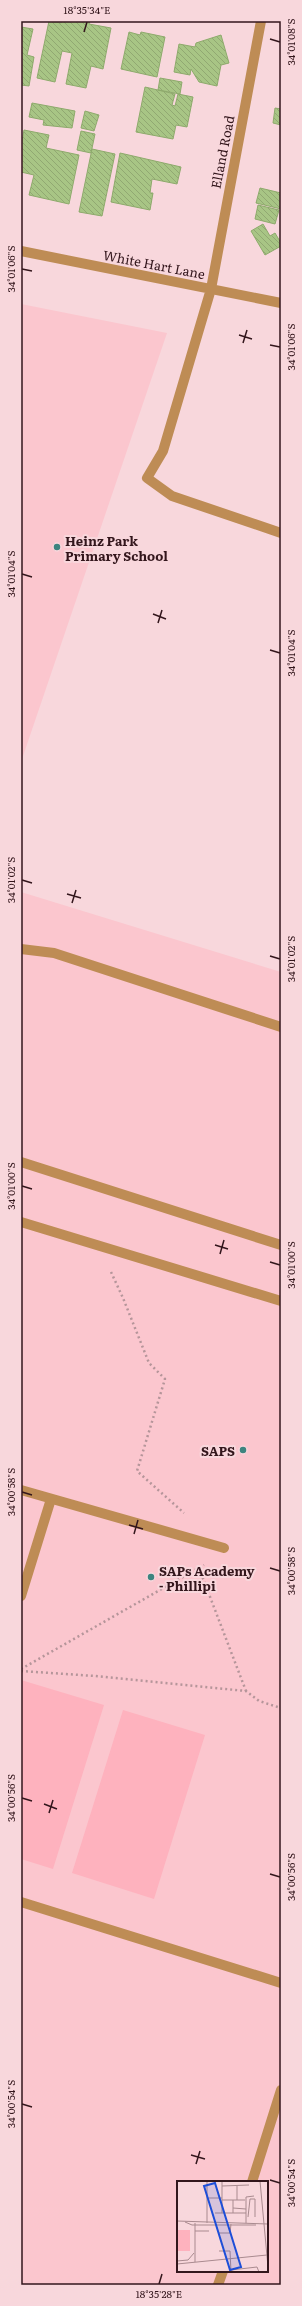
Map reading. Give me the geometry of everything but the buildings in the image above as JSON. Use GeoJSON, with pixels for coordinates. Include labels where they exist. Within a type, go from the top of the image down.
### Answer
{"type":"FeatureCollection","features":[{"type":"Feature","properties":{"kind":"street","name":"Elland Road"},"geometry":{"type":"LineString","coordinates":[[261,21],[211,289],[163,451],[147,478],[172,496],[281,532]]}},
{"type":"Feature","properties":{"kind":"street","name":"White Hart Lane"},"geometry":{"type":"LineString","coordinates":[[21,251],[281,303]]}},
{"type":"Feature","properties":{"kind":"street"},"geometry":{"type":"LineString","coordinates":[[21,949],[54,953],[281,1028]]}},
{"type":"Feature","properties":{"kind":"street"},"geometry":{"type":"LineString","coordinates":[[21,1162],[281,1245]]}},
{"type":"Feature","properties":{"kind":"street"},"geometry":{"type":"LineString","coordinates":[[21,1222],[98,1247],[281,1301]]}},
{"type":"Feature","properties":{"kind":"street"},"geometry":{"type":"LineString","coordinates":[[21,1490],[224,1548]]}},
{"type":"Feature","properties":{"kind":"street"},"geometry":{"type":"LineString","coordinates":[[21,1596],[51,1499]]}},
{"type":"Feature","properties":{"kind":"street"},"geometry":{"type":"LineString","coordinates":[[21,1902],[281,1983]]}},
{"type":"Feature","properties":{"kind":"street"},"geometry":{"type":"LineString","coordinates":[[252,2181],[281,2090]]}},
{"type":"Feature","properties":{"kind":"street"},"geometry":{"type":"LineString","coordinates":[[218,2285],[223,2272]]}},
{"type":"Feature","properties":{"kind":"path"},"geometry":{"type":"LineString","coordinates":[[98,1247],[123,1298],[149,1363],[165,1379],[137,1472],[189,1518]]}},
{"type":"Feature","properties":{"kind":"path"},"geometry":{"type":"LineString","coordinates":[[21,1670],[199,1568],[224,1548]]}},
{"type":"Feature","properties":{"kind":"path"},"geometry":{"type":"LineString","coordinates":[[199,1568],[246,1690],[259,1700],[281,1708]]}},
{"type":"Feature","properties":{"kind":"path"},"geometry":{"type":"LineString","coordinates":[[21,1670],[246,1690]]}},
{"type":"Feature","properties":{"kind":"shaded area","name":"Heinz Park Primary School"},"geometry":{"type":"Polygon","coordinates":[[[21,304],[167,333],[21,762],[21,304]]]}},
{"type":"Feature","properties":{"kind":"shaded area","name":"SAPs Academy - Phillipi"},"geometry":{"type":"Polygon","coordinates":[[[21,892],[281,972],[281,2285],[21,2285],[21,892]]]}},
{"type":"Feature","properties":{"kind":"shaded area"},"geometry":{"type":"Polygon","coordinates":[[[21,1680],[104,1705],[53,1869],[21,1859],[21,1680]]]}},
{"type":"Feature","properties":{"kind":"shaded area"},"geometry":{"type":"Polygon","coordinates":[[[123,1710],[205,1735],[154,1899],[72,1873],[123,1710]]]}},
{"type":"Feature","properties":{"kind":"place","name":"Heinz Park Primary School"},"geometry":{"type":"Point","coordinates":[57,547]}},
{"type":"Feature","properties":{"kind":"place","name":"SAPS"},"geometry":{"type":"Point","coordinates":[243,1450]}},
{"type":"Feature","properties":{"kind":"place","name":"SAPs Academy - Phillipi"},"geometry":{"type":"Point","coordinates":[151,1577]}}]}
